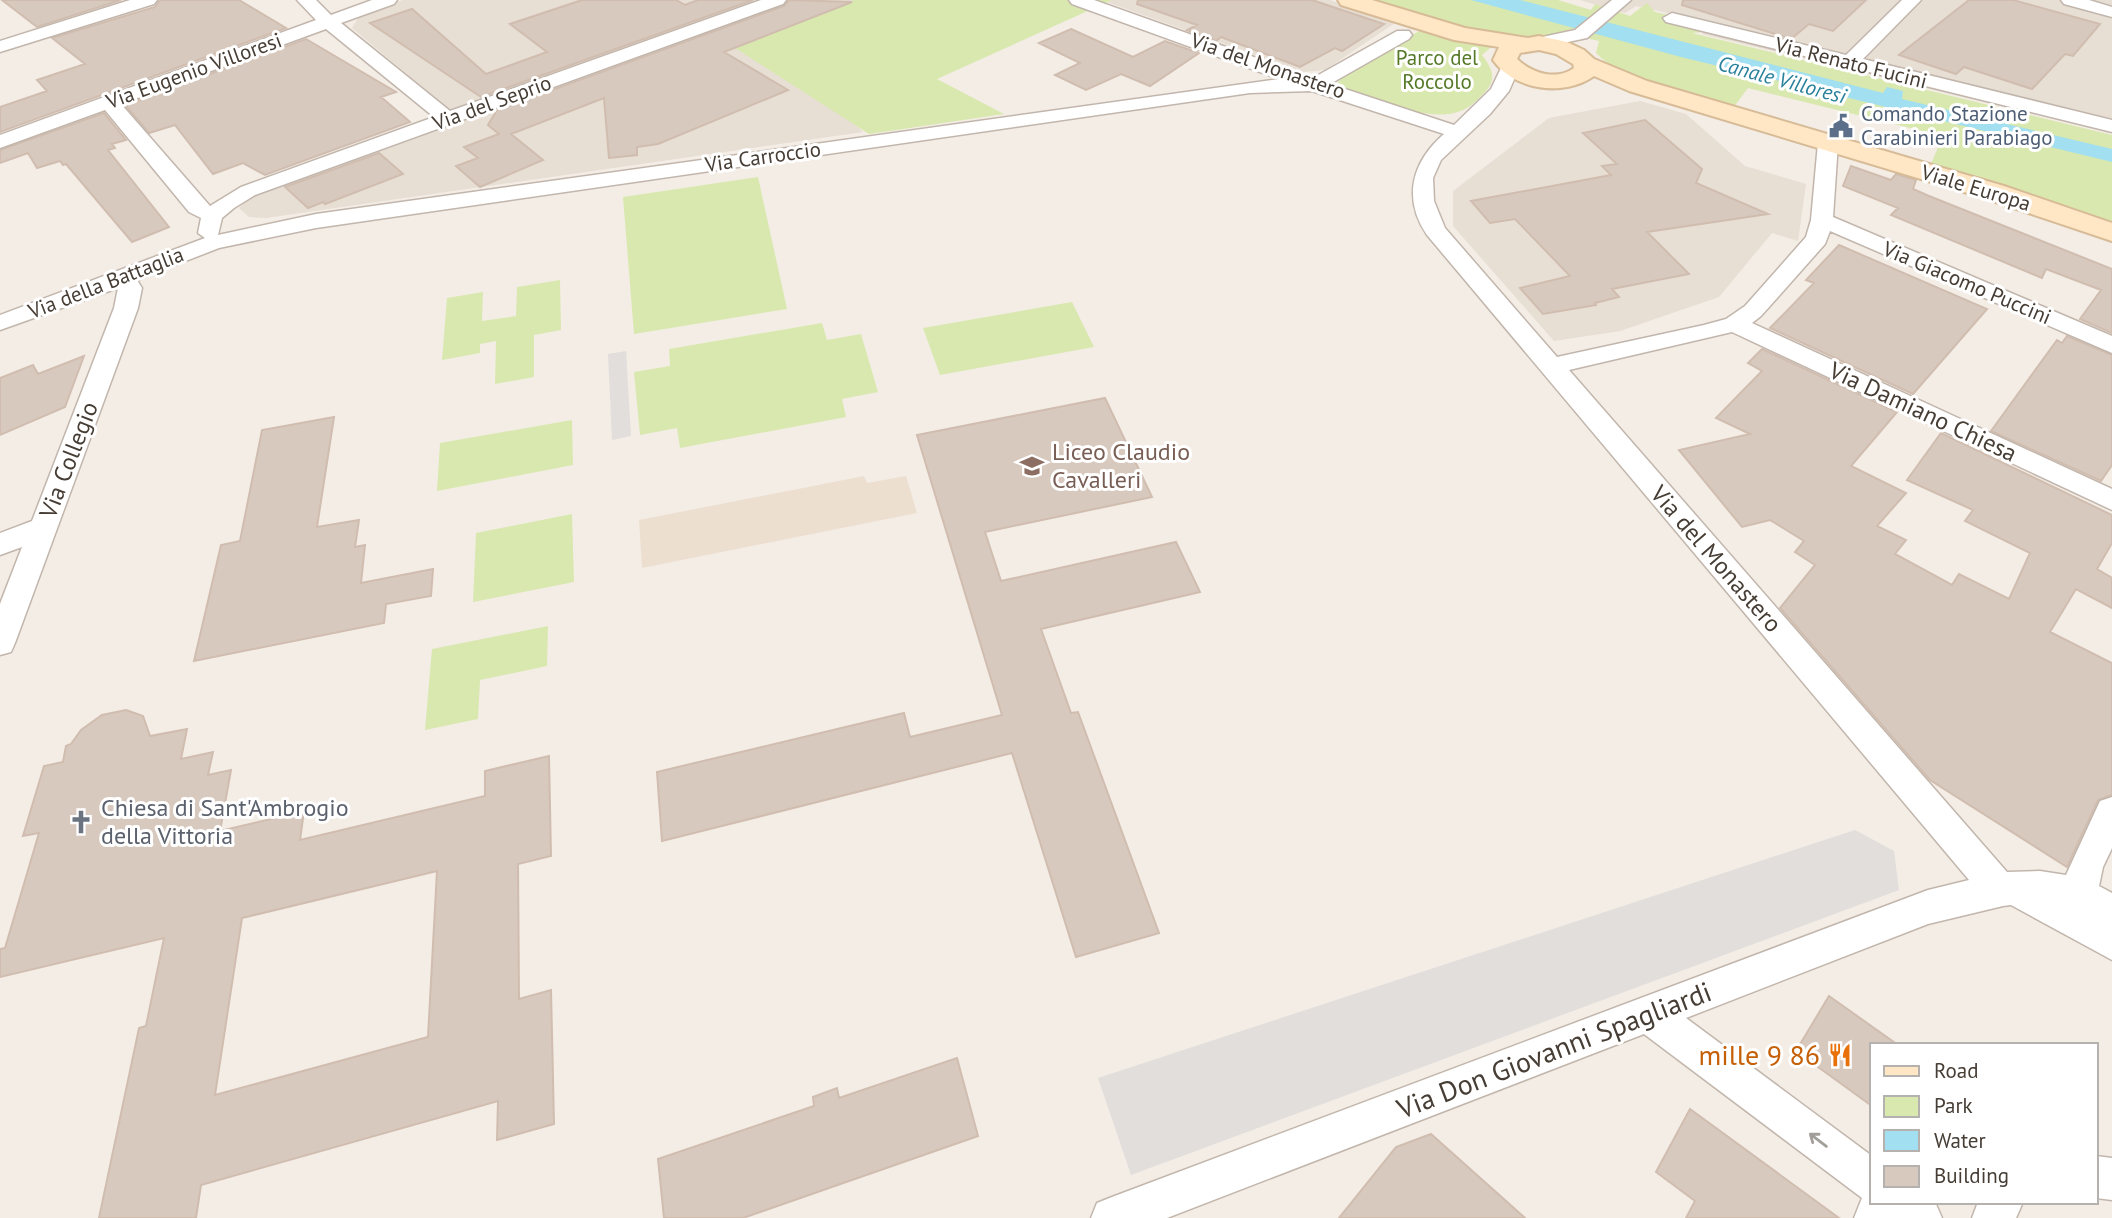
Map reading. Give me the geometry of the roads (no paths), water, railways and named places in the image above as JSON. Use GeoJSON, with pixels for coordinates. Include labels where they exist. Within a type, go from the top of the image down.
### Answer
{"type":"FeatureCollection","features":[{"type":"Feature","properties":{"kind":"street"},"geometry":{"type":"LineString","coordinates":[[0,47],[148,0]]}},
{"type":"Feature","properties":{"kind":"street"},"geometry":{"type":"LineString","coordinates":[[306,0],[328,22],[448,119]]}},
{"type":"Feature","properties":{"kind":"street","name":"Via Eugenio Villoresi"},"geometry":{"type":"LineString","coordinates":[[0,142],[388,0]]}},
{"type":"Feature","properties":{"kind":"street","name":"Via del Seprio"},"geometry":{"type":"LineString","coordinates":[[212,216],[226,203],[248,191],[777,0]]}},
{"type":"Feature","properties":{"kind":"street","name":"Via del Monastero"},"geometry":{"type":"LineString","coordinates":[[1078,0],[1314,85],[1457,132]]}},
{"type":"Feature","properties":{"kind":"street","name":"Viale Europa"},"geometry":{"type":"LineString","coordinates":[[1349,0],[1462,35],[1555,46],[1582,52],[1638,86]]}},
{"type":"Feature","properties":{"kind":"street"},"geometry":{"type":"LineString","coordinates":[[1493,102],[1520,90],[1580,77],[1586,71],[1582,52],[1615,6],[1591,0]]}},
{"type":"Feature","properties":{"kind":"street"},"geometry":{"type":"LineString","coordinates":[[1849,62],[1912,0]]}},
{"type":"Feature","properties":{"kind":"street"},"geometry":{"type":"LineString","coordinates":[[2070,0],[2112,12]]}},
{"type":"Feature","properties":{"kind":"street","name":"Via Renato Fucini"},"geometry":{"type":"LineString","coordinates":[[1672,18],[2112,127]]}},
{"type":"Feature","properties":{"kind":"street"},"geometry":{"type":"LineString","coordinates":[[1314,85],[1403,35]]}},
{"type":"Feature","properties":{"kind":"street","name":"Viale Europa"},"geometry":{"type":"LineString","coordinates":[[1462,35],[1528,77],[1638,86],[1994,192],[2112,232]]}},
{"type":"Feature","properties":{"kind":"street"},"geometry":{"type":"LineString","coordinates":[[1493,102],[1505,86],[1508,64],[1506,53],[1513,47],[1532,44]]}},
{"type":"Feature","properties":{"kind":"street","name":"Via Carroccio"},"geometry":{"type":"LineString","coordinates":[[213,243],[248,233],[344,217],[1250,87],[1282,83],[1314,85]]}},
{"type":"Feature","properties":{"kind":"street"},"geometry":{"type":"LineString","coordinates":[[109,102],[197,207],[212,216],[208,230],[213,243]]}},
{"type":"Feature","properties":{"kind":"street","name":"Via del Monastero"},"geometry":{"type":"LineString","coordinates":[[1493,102],[1437,152],[1425,171],[1420,191],[1424,211],[1435,230],[1998,888]]}},
{"type":"Feature","properties":{"kind":"street"},"geometry":{"type":"LineString","coordinates":[[1551,366],[1734,324],[1753,311],[1817,239],[1822,220],[1828,143]]}},
{"type":"Feature","properties":{"kind":"street","name":"Via Giacomo Puccini"},"geometry":{"type":"LineString","coordinates":[[1822,220],[2112,345]]}},
{"type":"Feature","properties":{"kind":"street","name":"Via della Battaglia"},"geometry":{"type":"LineString","coordinates":[[0,323],[213,243]]}},
{"type":"Feature","properties":{"kind":"street","name":"Via Collegio"},"geometry":{"type":"LineString","coordinates":[[0,643],[126,308],[130,288],[124,277]]}},
{"type":"Feature","properties":{"kind":"street","name":"Via Damiano Chiesa"},"geometry":{"type":"LineString","coordinates":[[1734,324],[2112,500]]}},
{"type":"Feature","properties":{"kind":"street"},"geometry":{"type":"LineString","coordinates":[[0,544],[43,528]]}},
{"type":"Feature","properties":{"kind":"street"},"geometry":{"type":"LineString","coordinates":[[2077,907],[2086,866],[2112,812]]}},
{"type":"Feature","properties":{"kind":"street"},"geometry":{"type":"LineString","coordinates":[[1998,888],[2112,914]]}},
{"type":"Feature","properties":{"kind":"street","name":"Via Don Giovanni Spagliardi"},"geometry":{"type":"LineString","coordinates":[[1112,1218],[1187,1202],[1649,1014],[1928,906],[1998,888]]}},
{"type":"Feature","properties":{"kind":"street"},"geometry":{"type":"LineString","coordinates":[[2077,907],[2112,942]]}},
{"type":"Feature","properties":{"kind":"street"},"geometry":{"type":"LineString","coordinates":[[1649,1014],[1870,1180]]}},
{"type":"Feature","properties":{"kind":"street"},"geometry":{"type":"LineString","coordinates":[[1903,1204],[1921,1218]]}},
{"type":"Feature","properties":{"kind":"water","name":"Canale Villoresi"},"geometry":{"type":"Polygon","coordinates":[[[1471,0],[1520,0],[1883,93],[1887,87],[1903,91],[1902,99],[2112,149],[2112,162],[1681,57],[1471,0]]]}},
{"type":"Feature","properties":{"kind":"place","name":"Comando Stazione Carabinieri Parabiago"},"geometry":{"type":"Point","coordinates":[1841,126]}},
{"type":"Feature","properties":{"kind":"place","name":"Liceo Claudio Cavalleri"},"geometry":{"type":"Point","coordinates":[1032,466]}},
{"type":"Feature","properties":{"kind":"place","name":"Chiesa di Sant'Ambrogio della Vittoria"},"geometry":{"type":"Point","coordinates":[81,822]}},
{"type":"Feature","properties":{"kind":"place","name":"mille 9 86"},"geometry":{"type":"Point","coordinates":[1840,1055]}},
{"type":"Feature","properties":{"kind":"park label","name":"Parco del Roccolo"},"geometry":{"type":"Point","coordinates":[1437,70]}}]}
